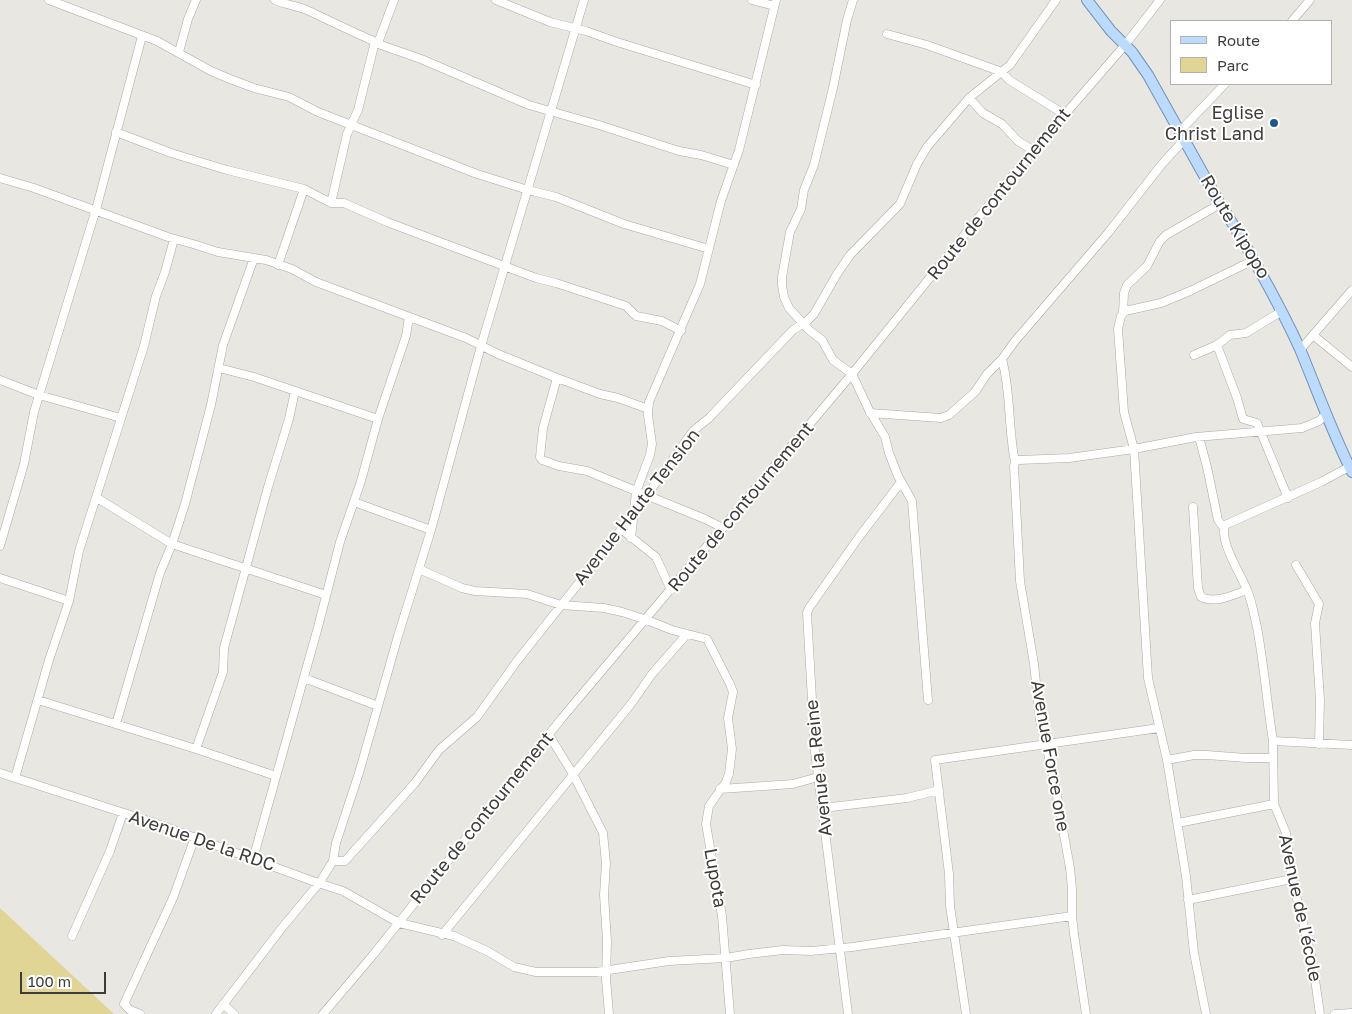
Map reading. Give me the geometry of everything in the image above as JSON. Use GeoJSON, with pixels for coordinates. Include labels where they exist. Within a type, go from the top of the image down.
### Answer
{"type":"FeatureCollection","features":[{"type":"Feature","properties":{"kind":"main road","name":"Route Kipopo"},"geometry":{"type":"LineString","coordinates":[[1087,0],[1125,44],[1148,75],[1181,136],[1254,260],[1282,311],[1351,470]]}},
{"type":"Feature","properties":{"kind":"street"},"geometry":{"type":"LineString","coordinates":[[48,0],[157,41],[230,79],[288,98],[468,171],[556,197],[624,224],[709,249]]}},
{"type":"Feature","properties":{"kind":"street"},"geometry":{"type":"LineString","coordinates":[[179,52],[188,19],[196,0]]}},
{"type":"Feature","properties":{"kind":"street"},"geometry":{"type":"LineString","coordinates":[[275,0],[308,10],[376,43],[466,77],[498,93],[551,112],[734,166]]}},
{"type":"Feature","properties":{"kind":"street"},"geometry":{"type":"LineString","coordinates":[[331,203],[347,134],[358,110],[376,43],[394,0]]}},
{"type":"Feature","properties":{"kind":"street"},"geometry":{"type":"LineString","coordinates":[[496,0],[550,22],[756,85]]}},
{"type":"Feature","properties":{"kind":"street"},"geometry":{"type":"LineString","coordinates":[[216,1014],[333,861],[336,843],[432,530],[481,346],[584,0]]}},
{"type":"Feature","properties":{"kind":"street"},"geometry":{"type":"LineString","coordinates":[[632,538],[636,492],[650,455],[652,444],[648,408],[652,393],[681,331],[698,288],[721,201],[734,166],[756,85],[775,3],[752,0]]}},
{"type":"Feature","properties":{"kind":"street"},"geometry":{"type":"LineString","coordinates":[[853,0],[814,165],[804,190],[801,209],[790,232],[782,277],[784,298],[789,308],[803,324],[822,340],[833,360],[852,374],[870,413],[885,438],[901,482],[912,500],[928,700]]}},
{"type":"Feature","properties":{"kind":"street","name":"Avenue Haute Tension"},"geometry":{"type":"LineString","coordinates":[[333,861],[345,861],[415,783],[439,750],[477,717],[517,661],[635,512],[693,431],[709,418],[793,330],[803,324],[818,308],[850,255],[902,200],[923,153],[969,98],[1010,65],[1055,0]]}},
{"type":"Feature","properties":{"kind":"street","name":"Route de contournement"},"geometry":{"type":"LineString","coordinates":[[323,1014],[399,923],[549,735],[852,374],[1064,114],[1125,44],[1160,0]]}},
{"type":"Feature","properties":{"kind":"street"},"geometry":{"type":"LineString","coordinates":[[1293,20],[1310,0]]}},
{"type":"Feature","properties":{"kind":"street"},"geometry":{"type":"LineString","coordinates":[[887,34],[928,45],[1002,72],[1010,80],[1064,114]]}},
{"type":"Feature","properties":{"kind":"street"},"geometry":{"type":"LineString","coordinates":[[0,546],[24,464],[39,394],[95,212],[142,36]]}},
{"type":"Feature","properties":{"kind":"street"},"geometry":{"type":"LineString","coordinates":[[870,413],[945,418],[975,392],[987,374],[1002,359],[1015,341],[1108,233],[1162,164],[1181,136],[1224,85]]}},
{"type":"Feature","properties":{"kind":"street"},"geometry":{"type":"LineString","coordinates":[[969,98],[983,113],[1002,124],[1018,141],[1034,151]]}},
{"type":"Feature","properties":{"kind":"street"},"geometry":{"type":"LineString","coordinates":[[116,132],[227,170],[304,189],[331,203],[344,203],[387,222],[536,278],[626,306],[640,317],[662,321],[681,331]]}},
{"type":"Feature","properties":{"kind":"street"},"geometry":{"type":"LineString","coordinates":[[0,178],[34,188],[95,212],[122,219],[174,239],[218,252],[254,258],[299,271],[316,282],[466,338],[557,378],[600,394],[648,408]]}},
{"type":"Feature","properties":{"kind":"street"},"geometry":{"type":"LineString","coordinates":[[278,265],[304,189]]}},
{"type":"Feature","properties":{"kind":"street"},"geometry":{"type":"LineString","coordinates":[[1206,1014],[1194,953],[1178,823],[1167,760],[1148,678],[1134,449],[1124,412],[1118,329],[1123,313],[1122,302],[1126,285],[1147,266],[1160,241],[1166,235],[1220,204]]}},
{"type":"Feature","properties":{"kind":"street"},"geometry":{"type":"LineString","coordinates":[[15,778],[69,601],[80,551],[144,346],[156,296],[174,239]]}},
{"type":"Feature","properties":{"kind":"street"},"geometry":{"type":"LineString","coordinates":[[116,724],[160,573],[172,544],[204,431],[223,345],[254,258]]}},
{"type":"Feature","properties":{"kind":"street"},"geometry":{"type":"LineString","coordinates":[[1123,313],[1128,310],[1161,303],[1254,260]]}},
{"type":"Feature","properties":{"kind":"street"},"geometry":{"type":"LineString","coordinates":[[1300,350],[1352,290]]}},
{"type":"Feature","properties":{"kind":"street"},"geometry":{"type":"LineString","coordinates":[[1194,355],[1217,345],[1230,336],[1246,333],[1282,311]]}},
{"type":"Feature","properties":{"kind":"street"},"geometry":{"type":"LineString","coordinates":[[253,859],[340,542],[406,336],[409,317]]}},
{"type":"Feature","properties":{"kind":"street"},"geometry":{"type":"LineString","coordinates":[[1314,335],[1352,367]]}},
{"type":"Feature","properties":{"kind":"street"},"geometry":{"type":"LineString","coordinates":[[1217,345],[1243,418],[1247,421],[1255,422],[1260,430],[1288,498]]}},
{"type":"Feature","properties":{"kind":"street","name":"Avenue Force one"},"geometry":{"type":"LineString","coordinates":[[1002,359],[1006,375],[1015,462],[1015,498],[1020,581],[1034,664],[1040,720],[1056,790],[1070,868],[1072,916],[1086,1014]]}},
{"type":"Feature","properties":{"kind":"street"},"geometry":{"type":"LineString","coordinates":[[219,368],[378,419]]}},
{"type":"Feature","properties":{"kind":"street"},"geometry":{"type":"LineString","coordinates":[[557,378],[543,428],[541,459],[559,466],[587,471],[723,528]]}},
{"type":"Feature","properties":{"kind":"street"},"geometry":{"type":"LineString","coordinates":[[0,380],[39,394],[120,418]]}},
{"type":"Feature","properties":{"kind":"street"},"geometry":{"type":"LineString","coordinates":[[196,749],[223,672],[224,648],[295,391]]}},
{"type":"Feature","properties":{"kind":"street"},"geometry":{"type":"LineString","coordinates":[[1015,462],[1019,460],[1069,458],[1199,437],[1260,430],[1302,428],[1319,421],[1326,414]]}},
{"type":"Feature","properties":{"kind":"street"},"geometry":{"type":"LineString","coordinates":[[1178,823],[1274,804],[1273,741],[1259,637],[1247,590],[1230,554],[1224,528],[1218,520],[1208,467],[1199,437]]}},
{"type":"Feature","properties":{"kind":"street"},"geometry":{"type":"LineString","coordinates":[[1224,528],[1226,525],[1351,470]]}},
{"type":"Feature","properties":{"kind":"street","name":"Avenue la Reine"},"geometry":{"type":"LineString","coordinates":[[848,1014],[818,777],[807,613],[859,537],[901,482]]}},
{"type":"Feature","properties":{"kind":"street"},"geometry":{"type":"LineString","coordinates":[[97,498],[172,544],[326,596]]}},
{"type":"Feature","properties":{"kind":"street"},"geometry":{"type":"LineString","coordinates":[[354,502],[432,530]]}},
{"type":"Feature","properties":{"kind":"street"},"geometry":{"type":"LineString","coordinates":[[1194,507],[1198,588],[1201,597],[1207,600],[1214,600],[1247,590]]}},
{"type":"Feature","properties":{"kind":"street"},"geometry":{"type":"LineString","coordinates":[[621,529],[656,557],[671,590]]}},
{"type":"Feature","properties":{"kind":"street"},"geometry":{"type":"LineString","coordinates":[[1296,565],[1319,604],[1314,623],[1320,700],[1319,744]]}},
{"type":"Feature","properties":{"kind":"street","name":"Lupota"},"geometry":{"type":"LineString","coordinates":[[419,569],[462,588],[475,591],[527,594],[561,605],[604,608],[707,639],[730,684],[732,692],[729,705],[732,750],[729,774],[726,782],[709,806],[706,824],[722,916],[730,1014]]}},
{"type":"Feature","properties":{"kind":"street"},"geometry":{"type":"LineString","coordinates":[[0,578],[69,601]]}},
{"type":"Feature","properties":{"kind":"street"},"geometry":{"type":"LineString","coordinates":[[442,935],[631,704],[652,674],[687,634]]}},
{"type":"Feature","properties":{"kind":"street"},"geometry":{"type":"LineString","coordinates":[[304,678],[378,706]]}},
{"type":"Feature","properties":{"kind":"street"},"geometry":{"type":"LineString","coordinates":[[38,700],[276,776]]}},
{"type":"Feature","properties":{"kind":"street"},"geometry":{"type":"LineString","coordinates":[[966,1014],[950,906],[949,874],[935,760],[1159,728]]}},
{"type":"Feature","properties":{"kind":"street"},"geometry":{"type":"LineString","coordinates":[[549,735],[573,774],[603,833],[606,863],[604,895],[609,1014]]}},
{"type":"Feature","properties":{"kind":"street"},"geometry":{"type":"LineString","coordinates":[[1273,741],[1352,745]]}},
{"type":"Feature","properties":{"kind":"street"},"geometry":{"type":"LineString","coordinates":[[1167,760],[1194,755],[1272,758]]}},
{"type":"Feature","properties":{"kind":"street","name":"Avenue De la RDC"},"geometry":{"type":"LineString","coordinates":[[0,773],[195,837],[343,891],[399,923],[442,935],[454,936],[523,970],[558,972],[606,971],[669,961],[726,958],[770,951],[811,950],[954,934],[1072,916]]}},
{"type":"Feature","properties":{"kind":"street"},"geometry":{"type":"LineString","coordinates":[[720,789],[793,784],[818,777]]}},
{"type":"Feature","properties":{"kind":"street"},"geometry":{"type":"LineString","coordinates":[[823,808],[907,798],[939,790]]}},
{"type":"Feature","properties":{"kind":"street","name":"Avenue de l'école"},"geometry":{"type":"LineString","coordinates":[[1274,804],[1286,833],[1292,879],[1312,959],[1320,1014]]}},
{"type":"Feature","properties":{"kind":"street"},"geometry":{"type":"LineString","coordinates":[[72,936],[110,851],[123,813]]}},
{"type":"Feature","properties":{"kind":"street"},"geometry":{"type":"LineString","coordinates":[[140,1014],[124,1006],[124,1004],[169,909],[195,837]]}},
{"type":"Feature","properties":{"kind":"street"},"geometry":{"type":"LineString","coordinates":[[1188,900],[1292,879]]}},
{"type":"Feature","properties":{"kind":"street"},"geometry":{"type":"LineString","coordinates":[[223,1004],[234,1014]]}},
{"type":"Feature","properties":{"kind":"street"},"geometry":{"type":"LineString","coordinates":[[1335,1014],[1352,1013]]}},
{"type":"Feature","properties":{"kind":"green space"},"geometry":{"type":"Polygon","coordinates":[[[0,908],[114,1014],[0,1014],[0,908]]]}},
{"type":"Feature","properties":{"kind":"place","name":"Eglise Christ Land"},"geometry":{"type":"Point","coordinates":[1274,123]}}]}
